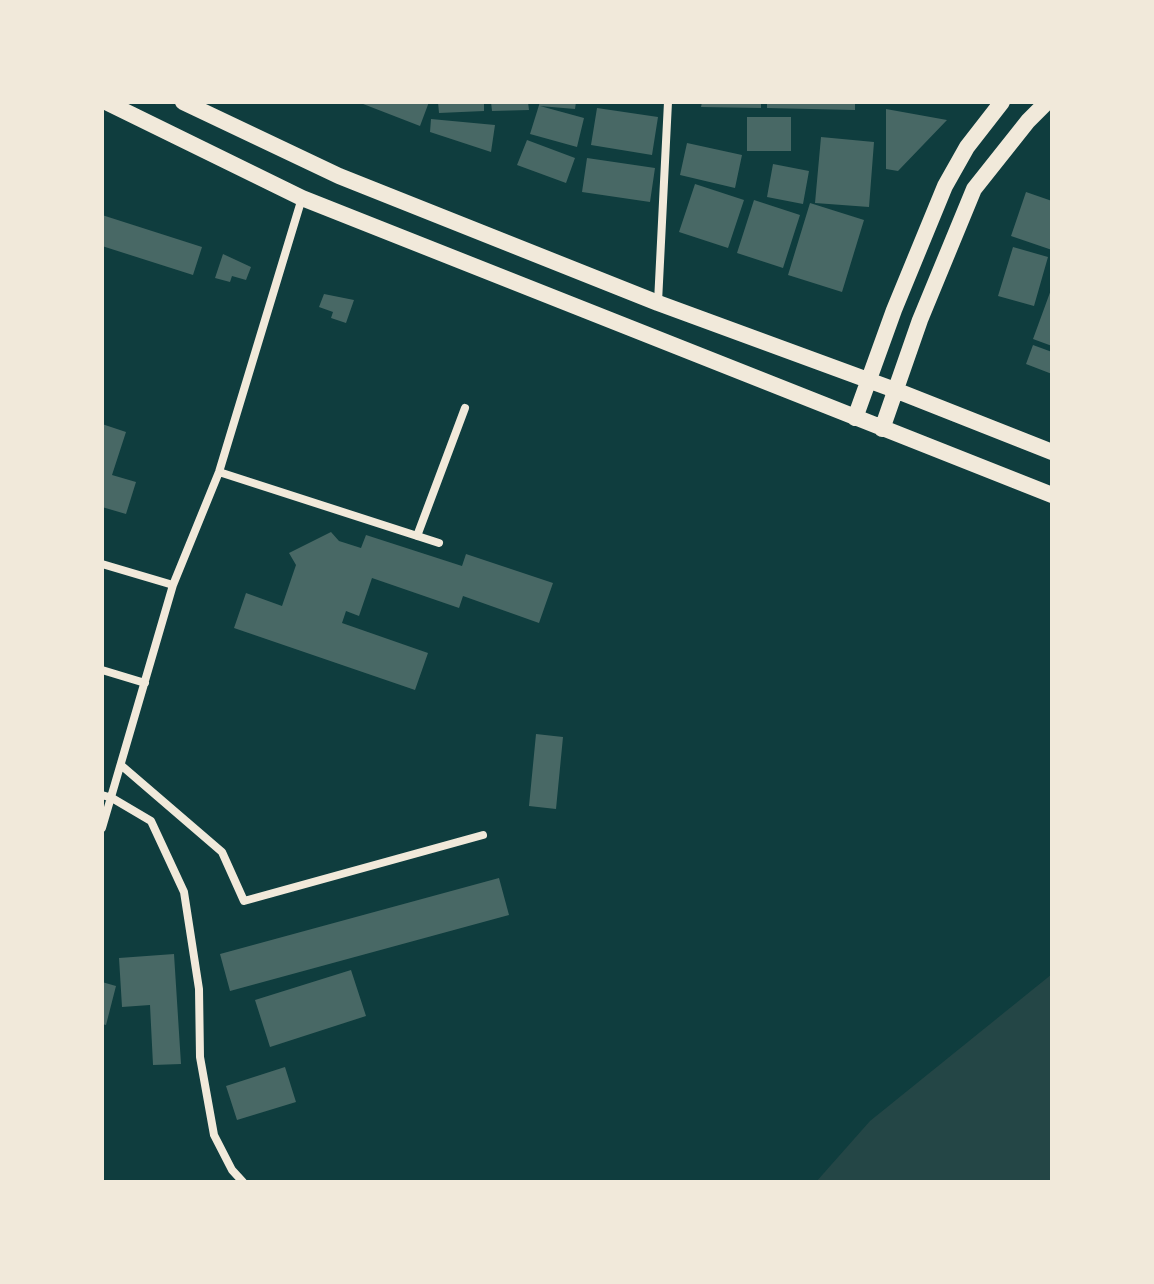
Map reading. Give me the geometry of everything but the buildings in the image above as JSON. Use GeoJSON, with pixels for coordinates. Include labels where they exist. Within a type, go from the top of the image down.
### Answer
{"type":"FeatureCollection","features":[{"type":"Feature","properties":{"kind":"main road"},"geometry":{"type":"LineString","coordinates":[[106,102],[302,198],[1052,495]]}},
{"type":"Feature","properties":{"kind":"main road"},"geometry":{"type":"LineString","coordinates":[[183,102],[339,176],[658,303],[895,390],[1052,452]]}},
{"type":"Feature","properties":{"kind":"main road"},"geometry":{"type":"LineString","coordinates":[[855,418],[945,186],[967,147],[1002,102]]}},
{"type":"Feature","properties":{"kind":"main road"},"geometry":{"type":"LineString","coordinates":[[882,429],[920,320],[974,189],[1047,102]]}},
{"type":"Feature","properties":{"kind":"street"},"geometry":{"type":"LineString","coordinates":[[658,303],[668,102]]}},
{"type":"Feature","properties":{"kind":"street"},"geometry":{"type":"LineString","coordinates":[[102,828],[173,585],[219,472],[302,198]]}},
{"type":"Feature","properties":{"kind":"street"},"geometry":{"type":"LineString","coordinates":[[417,536],[465,408]]}},
{"type":"Feature","properties":{"kind":"street"},"geometry":{"type":"LineString","coordinates":[[219,472],[439,543]]}},
{"type":"Feature","properties":{"kind":"street"},"geometry":{"type":"LineString","coordinates":[[102,564],[173,585]]}},
{"type":"Feature","properties":{"kind":"street"},"geometry":{"type":"LineString","coordinates":[[102,670],[145,683]]}},
{"type":"Feature","properties":{"kind":"street"},"geometry":{"type":"LineString","coordinates":[[122,766],[222,852],[244,901],[483,835]]}},
{"type":"Feature","properties":{"kind":"street"},"geometry":{"type":"LineString","coordinates":[[102,795],[151,821],[184,892],[199,989],[200,1057],[214,1135],[232,1170],[243,1182]]}},
{"type":"Feature","properties":{"kind":"shaded area"},"geometry":{"type":"Polygon","coordinates":[[[1052,974],[1052,1182],[816,1182],[870,1121],[1052,974]]]}}]}
